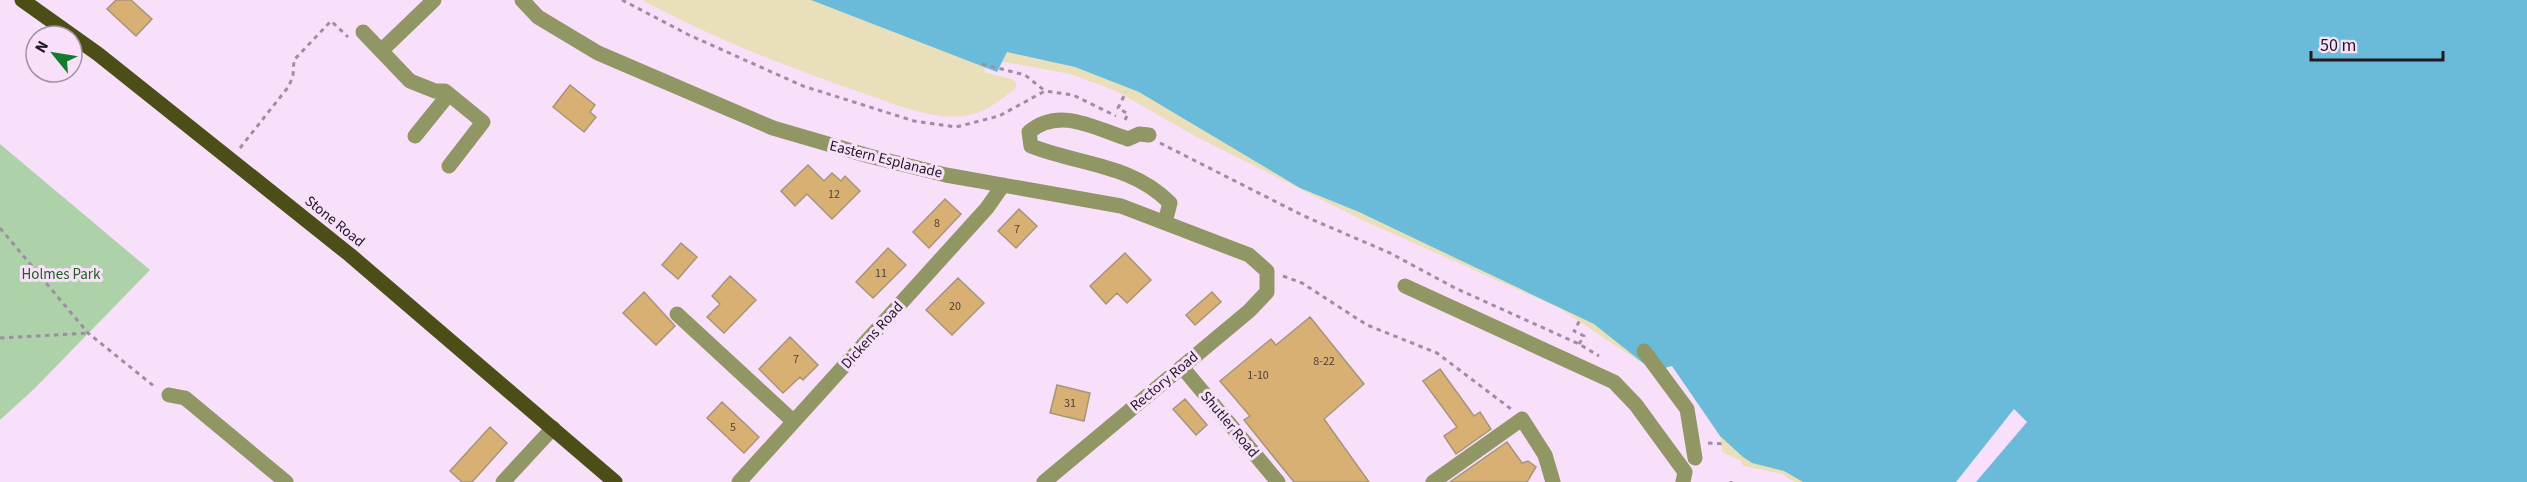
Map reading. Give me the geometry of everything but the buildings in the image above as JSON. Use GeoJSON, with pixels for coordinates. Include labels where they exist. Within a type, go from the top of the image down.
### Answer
{"type":"FeatureCollection","features":[{"type":"Feature","properties":{"kind":"main road","name":"Stone Road"},"geometry":{"type":"LineString","coordinates":[[22,0],[98,54],[350,255],[615,482]]}},
{"type":"Feature","properties":{"kind":"street"},"geometry":{"type":"LineString","coordinates":[[381,51],[434,0]]}},
{"type":"Feature","properties":{"kind":"street","name":"Eastern Esplanade"},"geometry":{"type":"LineString","coordinates":[[522,0],[538,17],[598,52],[773,128],[869,156],[1003,185],[1122,206],[1249,255],[1267,271]]}},
{"type":"Feature","properties":{"kind":"street"},"geometry":{"type":"LineString","coordinates":[[363,32],[410,81],[442,92],[483,122],[448,166]]}},
{"type":"Feature","properties":{"kind":"street"},"geometry":{"type":"LineString","coordinates":[[415,136],[442,92]]}},
{"type":"Feature","properties":{"kind":"street"},"geometry":{"type":"LineString","coordinates":[[1149,135],[1139,134],[1128,139],[1094,125],[1064,120],[1042,123],[1029,132],[1031,146],[1082,162],[1097,164],[1155,187],[1170,202],[1165,222]]}},
{"type":"Feature","properties":{"kind":"street","name":"Dickens Road"},"geometry":{"type":"LineString","coordinates":[[739,482],[987,208],[1003,185]]}},
{"type":"Feature","properties":{"kind":"street","name":"Rectory Road"},"geometry":{"type":"LineString","coordinates":[[1044,482],[1249,311],[1267,292],[1267,271]]}},
{"type":"Feature","properties":{"kind":"street"},"geometry":{"type":"LineString","coordinates":[[1405,286],[1614,382],[1636,405],[1684,477]]}},
{"type":"Feature","properties":{"kind":"street"},"geometry":{"type":"LineString","coordinates":[[677,314],[793,421]]}},
{"type":"Feature","properties":{"kind":"street"},"geometry":{"type":"LineString","coordinates":[[1644,351],[1687,409],[1695,458]]}},
{"type":"Feature","properties":{"kind":"street","name":"Shutler Road"},"geometry":{"type":"LineString","coordinates":[[1182,367],[1278,482]]}},
{"type":"Feature","properties":{"kind":"street"},"geometry":{"type":"LineString","coordinates":[[169,395],[185,398],[286,482]]}},
{"type":"Feature","properties":{"kind":"street"},"geometry":{"type":"LineString","coordinates":[[1433,482],[1522,419],[1545,455],[1553,482]]}},
{"type":"Feature","properties":{"kind":"street"},"geometry":{"type":"LineString","coordinates":[[503,482],[553,428]]}},
{"type":"Feature","properties":{"kind":"path"},"geometry":{"type":"LineString","coordinates":[[231,160],[289,86],[293,75],[294,60],[331,21]]}},
{"type":"Feature","properties":{"kind":"path"},"geometry":{"type":"LineString","coordinates":[[982,64],[1024,75],[1045,91]]}},
{"type":"Feature","properties":{"kind":"path"},"geometry":{"type":"LineString","coordinates":[[1125,120],[1128,114],[1118,108],[1126,92]]}},
{"type":"Feature","properties":{"kind":"path"},"geometry":{"type":"LineString","coordinates":[[0,228],[88,333],[150,384],[169,395]]}},
{"type":"Feature","properties":{"kind":"path"},"geometry":{"type":"LineString","coordinates":[[1267,271],[1302,283],[1367,325],[1437,353],[1478,382],[1522,419]]}},
{"type":"Feature","properties":{"kind":"path"},"geometry":{"type":"LineString","coordinates":[[1579,344],[1584,336],[1574,331],[1580,320]]}},
{"type":"Feature","properties":{"kind":"path"},"geometry":{"type":"LineString","coordinates":[[0,338],[88,333]]}},
{"type":"Feature","properties":{"kind":"path"},"geometry":{"type":"LineString","coordinates":[[1707,443],[1724,444]]}},
{"type":"Feature","properties":{"kind":"green space","name":"Holmes Park"},"geometry":{"type":"Polygon","coordinates":[[[0,144],[150,270],[34,389],[0,420],[0,144]]]}},
{"type":"Feature","properties":{"kind":"sand"},"geometry":{"type":"Polygon","coordinates":[[[642,0],[1019,0],[1203,72],[1349,151],[1739,341],[1808,390],[1897,482],[1794,482],[1782,474],[1743,466],[1741,461],[1722,452],[1720,436],[1685,375],[1657,350],[1640,362],[1559,308],[1360,219],[1193,135],[1116,91],[1070,74],[988,59],[984,72],[1012,79],[1016,83],[1016,88],[992,106],[971,115],[938,116],[899,106],[778,62],[695,27],[642,0]]]}},
{"type":"Feature","properties":{"kind":"water"},"geometry":{"type":"Polygon","coordinates":[[[811,0],[2527,0],[2527,482],[1803,482],[1784,471],[1752,463],[1743,457],[1720,436],[1672,366],[1653,371],[1594,324],[1359,212],[1300,188],[1139,92],[1075,67],[1007,52],[997,72],[811,0]]]}},
{"type":"Feature","properties":{"kind":"pier"},"geometry":{"type":"Polygon","coordinates":[[[2014,409],[2027,422],[1976,482],[1956,482],[2014,409]]]}}]}
